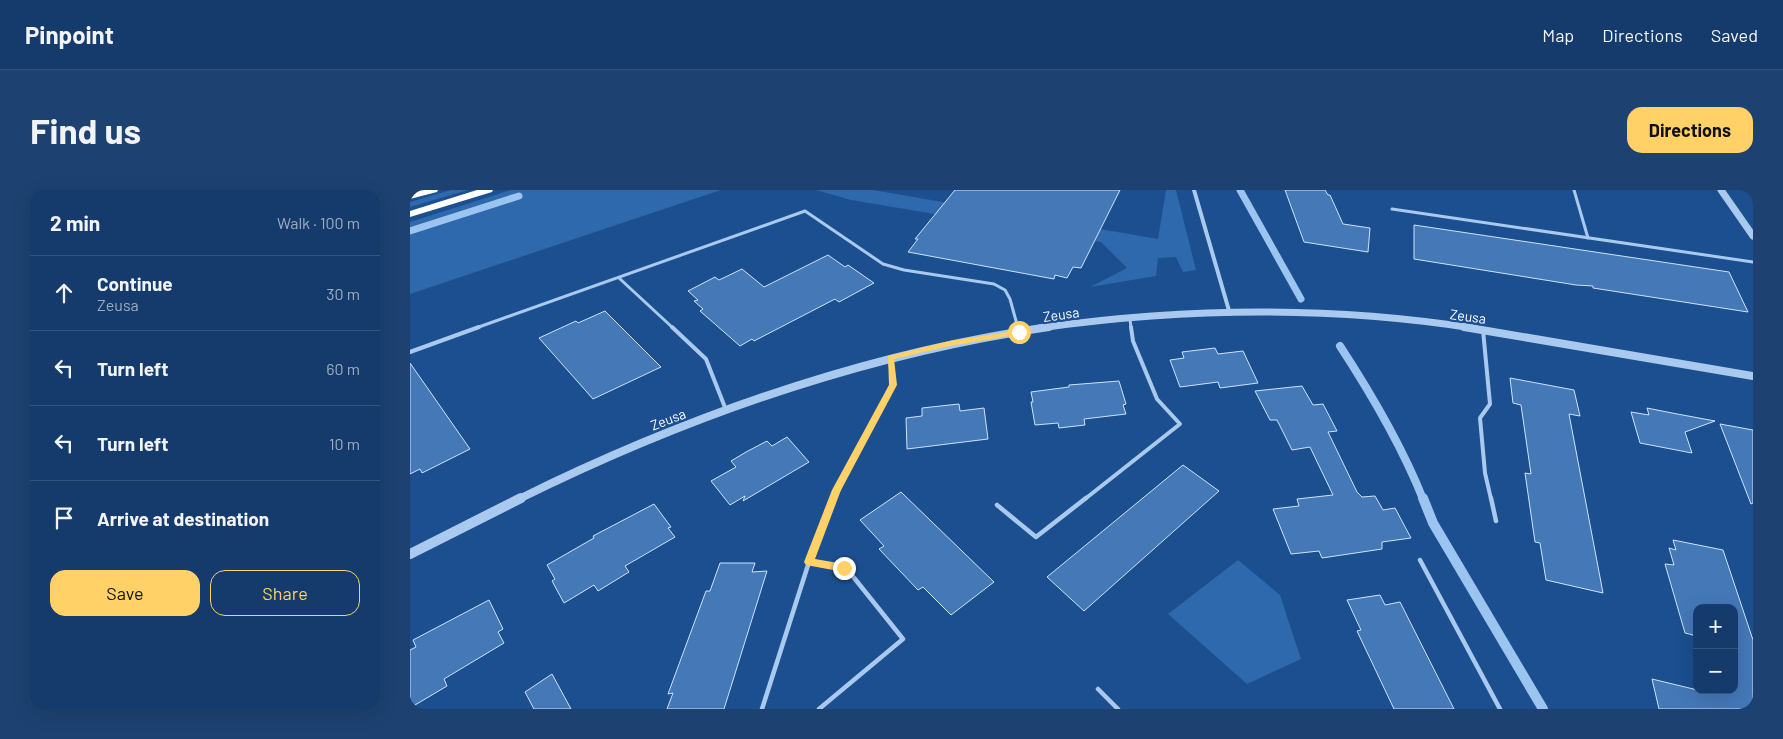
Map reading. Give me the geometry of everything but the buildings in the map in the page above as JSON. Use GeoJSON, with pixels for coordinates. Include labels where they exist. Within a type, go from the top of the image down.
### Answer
{"type":"FeatureCollection","features":[{"type":"Feature","properties":{"kind":"highway"},"geometry":{"type":"LineString","coordinates":[[410,196],[433,190]]}},
{"type":"Feature","properties":{"kind":"highway"},"geometry":{"type":"LineString","coordinates":[[410,214],[488,190]]}},
{"type":"Feature","properties":{"kind":"street"},"geometry":{"type":"LineString","coordinates":[[1194,190],[1230,314]]}},
{"type":"Feature","properties":{"kind":"street"},"geometry":{"type":"LineString","coordinates":[[1721,190],[1753,236]]}},
{"type":"Feature","properties":{"kind":"street","name":"Zeusa"},"geometry":{"type":"LineString","coordinates":[[410,554],[544,486],[629,448],[726,410],[813,380],[890,358],[950,344],[1019,332],[1130,319],[1230,314],[1342,316],[1415,321],[1483,330],[1753,376]]}},
{"type":"Feature","properties":{"kind":"lane"},"geometry":{"type":"LineString","coordinates":[[1574,190],[1588,238]]}},
{"type":"Feature","properties":{"kind":"lane"},"geometry":{"type":"LineString","coordinates":[[1392,209],[1753,262]]}},
{"type":"Feature","properties":{"kind":"lane"},"geometry":{"type":"LineString","coordinates":[[410,352],[805,211],[883,264],[904,270],[994,284],[1005,290],[1010,299],[1019,332]]}},
{"type":"Feature","properties":{"kind":"lane"},"geometry":{"type":"LineString","coordinates":[[619,278],[706,360],[726,410]]}},
{"type":"Feature","properties":{"kind":"lane"},"geometry":{"type":"LineString","coordinates":[[997,505],[1036,537],[1180,424],[1157,398],[1133,341],[1130,319]]}},
{"type":"Feature","properties":{"kind":"lane"},"geometry":{"type":"LineString","coordinates":[[1483,330],[1490,404],[1480,418],[1485,473],[1496,521]]}},
{"type":"Feature","properties":{"kind":"lane"},"geometry":{"type":"LineString","coordinates":[[762,709],[809,562],[837,490],[893,385],[890,358]]}},
{"type":"Feature","properties":{"kind":"lane"},"geometry":{"type":"LineString","coordinates":[[1420,560],[1500,709]]}},
{"type":"Feature","properties":{"kind":"lane"},"geometry":{"type":"LineString","coordinates":[[809,562],[847,569],[903,639],[819,709]]}},
{"type":"Feature","properties":{"kind":"lane"},"geometry":{"type":"LineString","coordinates":[[1098,689],[1118,709]]}},
{"type":"Feature","properties":{"kind":"shaded area"},"geometry":{"type":"Polygon","coordinates":[[[451,190],[468,190],[410,207],[410,202],[451,190]]]}},
{"type":"Feature","properties":{"kind":"shaded area"},"geometry":{"type":"Polygon","coordinates":[[[511,190],[721,190],[410,294],[410,222],[511,190]]]}},
{"type":"Feature","properties":{"kind":"shaded area"},"geometry":{"type":"Polygon","coordinates":[[[816,190],[873,190],[1158,239],[1166,190],[1176,190],[1196,270],[1183,272],[1176,257],[1158,258],[1156,276],[1090,287],[1127,268],[1101,242],[851,200],[816,190]]]}},
{"type":"Feature","properties":{"kind":"shaded area"},"geometry":{"type":"Polygon","coordinates":[[[1238,560],[1280,595],[1301,659],[1247,684],[1168,614],[1238,560]]]}},
{"type":"Feature","properties":{"kind":"waterway"},"geometry":{"type":"LineString","coordinates":[[1240,190],[1301,299]]}},
{"type":"Feature","properties":{"kind":"waterway"},"geometry":{"type":"LineString","coordinates":[[410,231],[519,196]]}},
{"type":"Feature","properties":{"kind":"waterway"},"geometry":{"type":"LineString","coordinates":[[1340,346],[1385,420],[1423,499]]}},
{"type":"Feature","properties":{"kind":"waterway"},"geometry":{"type":"LineString","coordinates":[[1423,498],[1433,523],[1543,709]]}},
{"type":"Feature","properties":{"kind":"route"},"geometry":{"type":"LineString","coordinates":[[844,568],[809,562],[837,490],[859,445],[893,385],[890,358],[950,344],[1019,332]]}}]}
